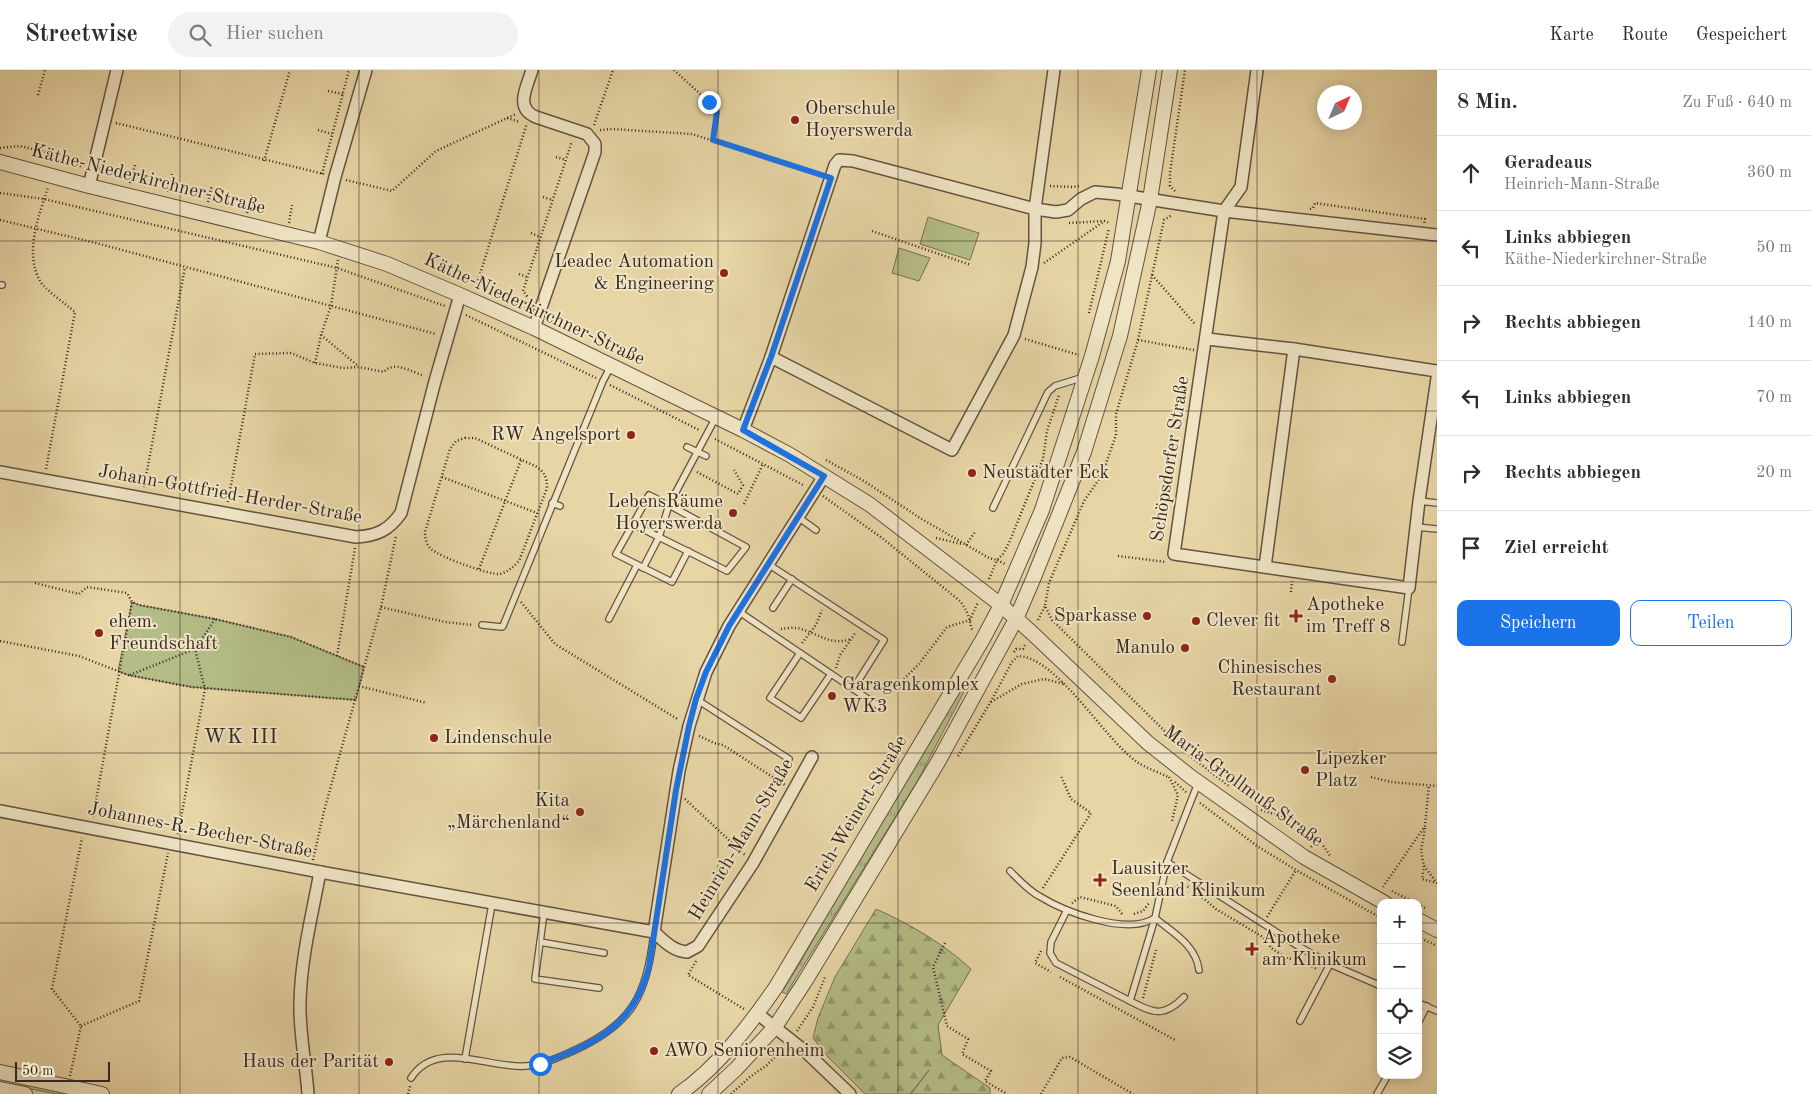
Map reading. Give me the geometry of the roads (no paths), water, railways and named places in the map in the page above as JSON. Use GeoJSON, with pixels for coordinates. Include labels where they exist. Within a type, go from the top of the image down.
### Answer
{"type":"FeatureCollection","features":[{"type":"Feature","properties":{"kind":"street"},"geometry":{"type":"LineString","coordinates":[[91,179],[117,70]]}},
{"type":"Feature","properties":{"kind":"street"},"geometry":{"type":"LineString","coordinates":[[320,242],[366,70]]}},
{"type":"Feature","properties":{"kind":"street"},"geometry":{"type":"LineString","coordinates":[[532,70],[522,103],[527,116],[591,134],[595,144],[595,152],[534,328]]}},
{"type":"Feature","properties":{"kind":"street"},"geometry":{"type":"LineString","coordinates":[[771,357],[952,450],[1014,335],[1031,272],[1035,243],[1035,209],[1054,70]]}},
{"type":"Feature","properties":{"kind":"street","name":"Erich-Weinert-Straße"},"geometry":{"type":"LineString","coordinates":[[679,1094],[712,1066],[757,1014],[795,955],[1001,606],[1042,510],[1086,376],[1118,261],[1149,70]]}},
{"type":"Feature","properties":{"kind":"street"},"geometry":{"type":"LineString","coordinates":[[710,1094],[736,1069],[774,1027],[804,983],[933,770],[1016,619],[1084,452],[1120,336],[1150,200],[1170,70]]}},
{"type":"Feature","properties":{"kind":"street"},"geometry":{"type":"LineString","coordinates":[[1224,211],[1241,187],[1257,70]]}},
{"type":"Feature","properties":{"kind":"street"},"geometry":{"type":"LineString","coordinates":[[743,430],[771,357],[835,165],[839,160],[854,160],[1035,209],[1056,212],[1068,210],[1080,199],[1095,192],[1224,211],[1437,236]]}},
{"type":"Feature","properties":{"kind":"street","name":"Käthe-Niederkirchner-Straße"},"geometry":{"type":"LineString","coordinates":[[0,162],[52,176],[91,179],[320,242],[387,264],[534,328],[743,430],[824,476],[869,504],[1001,606]]}},
{"type":"Feature","properties":{"kind":"street","name":"Schöpsdorfer Straße"},"geometry":{"type":"LineString","coordinates":[[1224,211],[1207,339],[1174,554],[1409,588]]}},
{"type":"Feature","properties":{"kind":"street","name":"Johann-Gottfried-Herder-Straße"},"geometry":{"type":"LineString","coordinates":[[0,472],[356,537],[379,534],[389,528],[400,513],[456,310],[466,298]]}},
{"type":"Feature","properties":{"kind":"street"},"geometry":{"type":"LineString","coordinates":[[1207,339],[1294,349],[1437,371]]}},
{"type":"Feature","properties":{"kind":"street"},"geometry":{"type":"LineString","coordinates":[[1265,567],[1294,349]]}},
{"type":"Feature","properties":{"kind":"street"},"geometry":{"type":"LineString","coordinates":[[1409,588],[1419,501],[1437,378]]}},
{"type":"Feature","properties":{"kind":"street","name":"Heinrich-Mann-Straße"},"geometry":{"type":"LineString","coordinates":[[812,757],[754,863],[698,946],[687,952],[677,950],[665,942],[654,932],[676,790],[696,699],[717,648],[738,611],[824,476]]}},
{"type":"Feature","properties":{"kind":"street","name":"Maria-Grollmuß-Straße"},"geometry":{"type":"LineString","coordinates":[[1001,606],[1148,743],[1198,782],[1304,857],[1388,897]]}},
{"type":"Feature","properties":{"kind":"street","name":"Johannes-R.-Becher-Straße"},"geometry":{"type":"LineString","coordinates":[[0,811],[315,872],[300,1001],[300,1027],[308,1094]]}},
{"type":"Feature","properties":{"kind":"street"},"geometry":{"type":"LineString","coordinates":[[315,872],[654,932]]}},
{"type":"Feature","properties":{"kind":"street"},"geometry":{"type":"LineString","coordinates":[[1422,922],[1437,930]]}},
{"type":"Feature","properties":{"kind":"street"},"geometry":{"type":"LineString","coordinates":[[757,1014],[791,1040],[850,1094]]}},
{"type":"Feature","properties":{"kind":"street"},"geometry":{"type":"LineString","coordinates":[[0,1072],[102,1094]]}},
{"type":"Feature","properties":{"kind":"street"},"geometry":{"type":"LineString","coordinates":[[0,1089],[25,1094]]}},
{"type":"Feature","properties":{"kind":"lane"},"geometry":{"type":"LineString","coordinates":[[482,626],[502,627],[602,381],[611,366]]}},
{"type":"Feature","properties":{"kind":"lane"},"geometry":{"type":"LineString","coordinates":[[993,508],[1048,392],[1055,386],[1086,376]]}},
{"type":"Feature","properties":{"kind":"lane"},"geometry":{"type":"LineString","coordinates":[[609,619],[659,537],[669,505],[716,417]]}},
{"type":"Feature","properties":{"kind":"lane"},"geometry":{"type":"LineString","coordinates":[[687,447],[706,456]]}},
{"type":"Feature","properties":{"kind":"lane"},"geometry":{"type":"LineString","coordinates":[[632,524],[688,551],[727,571],[746,547],[649,495],[632,524],[616,554],[672,582],[688,551]]}},
{"type":"Feature","properties":{"kind":"lane"},"geometry":{"type":"LineString","coordinates":[[1419,501],[1437,503]]}},
{"type":"Feature","properties":{"kind":"lane"},"geometry":{"type":"LineString","coordinates":[[552,503],[560,506]]}},
{"type":"Feature","properties":{"kind":"lane"},"geometry":{"type":"LineString","coordinates":[[798,517],[816,530]]}},
{"type":"Feature","properties":{"kind":"lane"},"geometry":{"type":"LineString","coordinates":[[1416,527],[1437,529]]}},
{"type":"Feature","properties":{"kind":"lane"},"geometry":{"type":"LineString","coordinates":[[768,564],[884,640],[853,688]]}},
{"type":"Feature","properties":{"kind":"lane"},"geometry":{"type":"LineString","coordinates":[[773,608],[792,579]]}},
{"type":"Feature","properties":{"kind":"lane"},"geometry":{"type":"LineString","coordinates":[[1402,642],[1409,588]]}},
{"type":"Feature","properties":{"kind":"lane"},"geometry":{"type":"LineString","coordinates":[[738,611],[883,709]]}},
{"type":"Feature","properties":{"kind":"lane"},"geometry":{"type":"LineString","coordinates":[[800,653],[770,698],[801,718],[833,675]]}},
{"type":"Feature","properties":{"kind":"lane"},"geometry":{"type":"LineString","coordinates":[[696,699],[789,759]]}},
{"type":"Feature","properties":{"kind":"lane"},"geometry":{"type":"LineString","coordinates":[[1130,1001],[1155,918],[1167,862],[1198,782]]}},
{"type":"Feature","properties":{"kind":"lane"},"geometry":{"type":"LineString","coordinates":[[1167,862],[1262,925],[1330,964],[1377,984]]}},
{"type":"Feature","properties":{"kind":"lane"},"geometry":{"type":"LineString","coordinates":[[1010,871],[1022,884],[1038,896],[1100,922],[1140,924],[1155,918]]}},
{"type":"Feature","properties":{"kind":"lane"},"geometry":{"type":"LineString","coordinates":[[465,1059],[492,904]]}},
{"type":"Feature","properties":{"kind":"lane"},"geometry":{"type":"LineString","coordinates":[[1068,908],[1051,942],[1050,954],[1056,964],[1149,1012],[1171,1008],[1184,997]]}},
{"type":"Feature","properties":{"kind":"lane"},"geometry":{"type":"LineString","coordinates":[[544,913],[535,979],[599,988]]}},
{"type":"Feature","properties":{"kind":"lane"},"geometry":{"type":"LineString","coordinates":[[1155,918],[1188,946],[1195,955],[1200,970]]}},
{"type":"Feature","properties":{"kind":"lane","name":"Heinrich-Mann-Straße"},"geometry":{"type":"LineString","coordinates":[[411,1078],[417,1070],[430,1061],[454,1057],[524,1066],[540,1064],[594,1042],[610,1031],[629,1011],[638,998],[645,982],[654,932]]}},
{"type":"Feature","properties":{"kind":"lane"},"geometry":{"type":"LineString","coordinates":[[540,942],[604,953]]}},
{"type":"Feature","properties":{"kind":"lane"},"geometry":{"type":"LineString","coordinates":[[1300,1021],[1330,964]]}},
{"type":"Feature","properties":{"kind":"lane"},"geometry":{"type":"LineString","coordinates":[[1422,1004],[1437,1011]]}},
{"type":"Feature","properties":{"kind":"lane"},"geometry":{"type":"LineString","coordinates":[[1422,1015],[1427,1006]]}},
{"type":"Feature","properties":{"kind":"lane"},"geometry":{"type":"LineString","coordinates":[[1377,1094],[1386,1079]]}},
{"type":"Feature","properties":{"kind":"place","name":"Oberschule Hoyerswerda"},"geometry":{"type":"Point","coordinates":[795,120]}},
{"type":"Feature","properties":{"kind":"place","name":"Leadec Automation & Engineering"},"geometry":{"type":"Point","coordinates":[724,273]}},
{"type":"Feature","properties":{"kind":"place","name":"RW Angelsport"},"geometry":{"type":"Point","coordinates":[631,435]}},
{"type":"Feature","properties":{"kind":"place","name":"Neustädter Eck"},"geometry":{"type":"Point","coordinates":[972,473]}},
{"type":"Feature","properties":{"kind":"place","name":"LebensRäume Hoyerswerda"},"geometry":{"type":"Point","coordinates":[733,513]}},
{"type":"Feature","properties":{"kind":"place","name":"Sparkasse"},"geometry":{"type":"Point","coordinates":[1147,616]}},
{"type":"Feature","properties":{"kind":"place","name":"Apotheke im Treff 8"},"geometry":{"type":"Point","coordinates":[1296,616]}},
{"type":"Feature","properties":{"kind":"place","name":"Clever fit"},"geometry":{"type":"Point","coordinates":[1196,621]}},
{"type":"Feature","properties":{"kind":"place","name":"ehem. Freundschaft"},"geometry":{"type":"Point","coordinates":[99,633]}},
{"type":"Feature","properties":{"kind":"place","name":"Manulo"},"geometry":{"type":"Point","coordinates":[1185,648]}},
{"type":"Feature","properties":{"kind":"place","name":"Chinesisches Restaurant"},"geometry":{"type":"Point","coordinates":[1332,679]}},
{"type":"Feature","properties":{"kind":"place","name":"Garagenkomplex WK3"},"geometry":{"type":"Point","coordinates":[832,696]}},
{"type":"Feature","properties":{"kind":"place","name":"Lindenschule"},"geometry":{"type":"Point","coordinates":[434,738]}},
{"type":"Feature","properties":{"kind":"place","name":"Lipezker Platz"},"geometry":{"type":"Point","coordinates":[1305,770]}},
{"type":"Feature","properties":{"kind":"place","name":"Kita „Märchenland“"},"geometry":{"type":"Point","coordinates":[580,812]}},
{"type":"Feature","properties":{"kind":"place","name":"Lausitzer Seenland Klinikum"},"geometry":{"type":"Point","coordinates":[1100,880]}},
{"type":"Feature","properties":{"kind":"place","name":"Apotheke am Klinikum"},"geometry":{"type":"Point","coordinates":[1252,949]}},
{"type":"Feature","properties":{"kind":"place","name":"AWO Seniorenheim"},"geometry":{"type":"Point","coordinates":[654,1051]}},
{"type":"Feature","properties":{"kind":"place","name":"Haus der Parität"},"geometry":{"type":"Point","coordinates":[389,1062]}},
{"type":"Feature","properties":{"kind":"district","name":"WK III"},"geometry":{"type":"Point","coordinates":[241,737]}}]}
